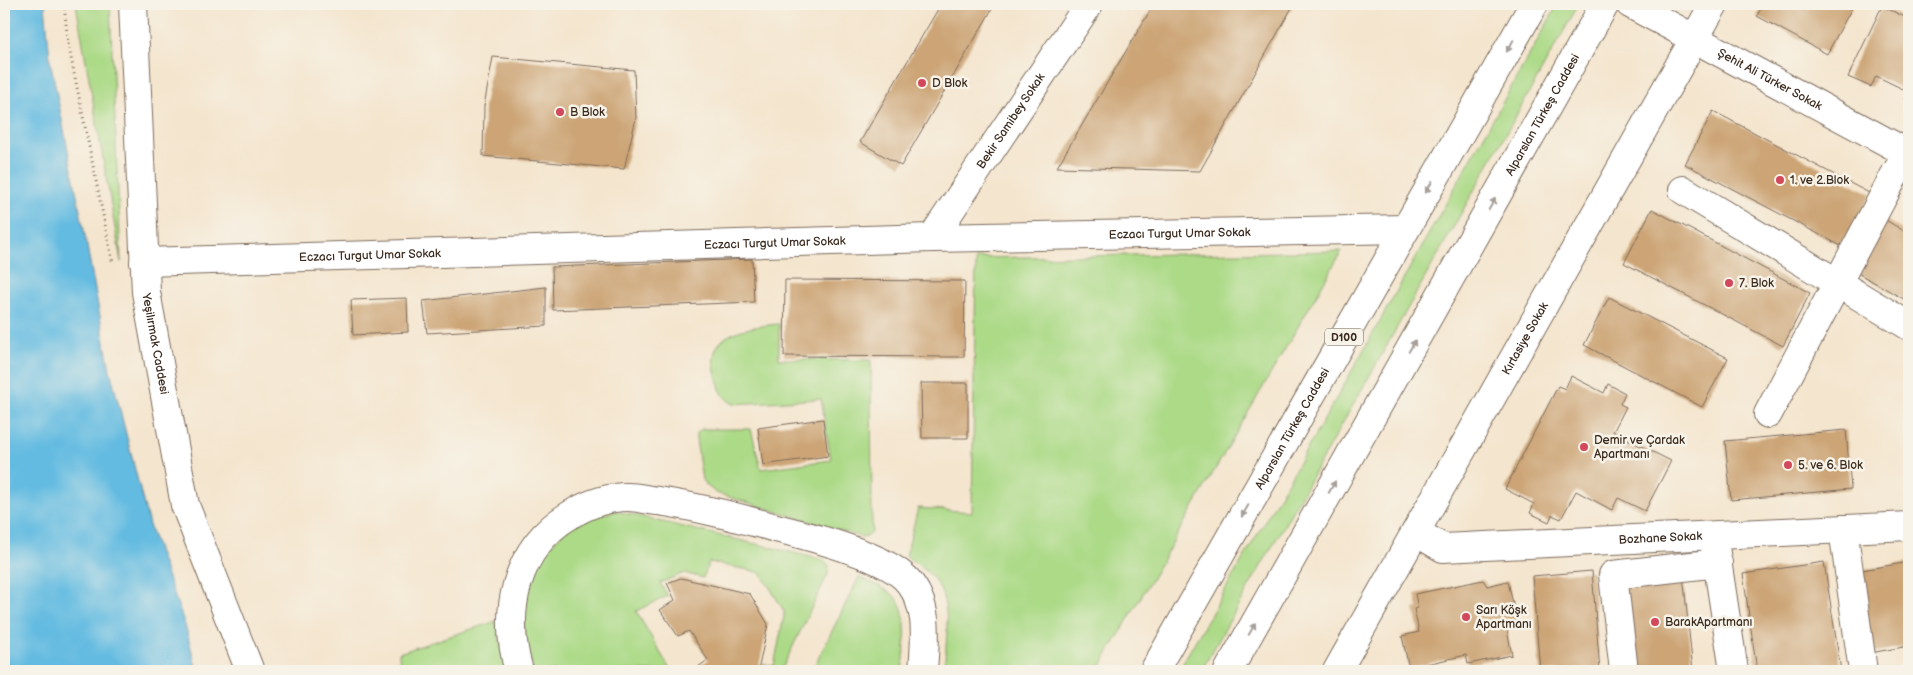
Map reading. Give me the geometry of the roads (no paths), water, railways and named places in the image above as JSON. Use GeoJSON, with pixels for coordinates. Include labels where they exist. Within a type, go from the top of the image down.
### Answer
{"type":"FeatureCollection","features":[{"type":"Feature","properties":{"kind":"main road","name":"Yeşilırmak Caddesi"},"geometry":{"type":"LineString","coordinates":[[133,4],[146,292],[185,504],[250,671]]}},
{"type":"Feature","properties":{"kind":"main road","name":"Bekir Samibey Sokak"},"geometry":{"type":"LineString","coordinates":[[932,238],[1090,4]]}},
{"type":"Feature","properties":{"kind":"main road","name":"Alparslan Türkeş Caddesi"},"geometry":{"type":"LineString","coordinates":[[1154,671],[1534,4]]}},
{"type":"Feature","properties":{"kind":"main road","name":"Alparslan Türkeş Caddesi"},"geometry":{"type":"LineString","coordinates":[[1228,671],[1606,4]]}},
{"type":"Feature","properties":{"kind":"main road","name":"Şehit Ali Türker Sokak"},"geometry":{"type":"LineString","coordinates":[[1630,4],[1909,153]]}},
{"type":"Feature","properties":{"kind":"main road","name":"Kırtasiye Sokak"},"geometry":{"type":"LineString","coordinates":[[1337,671],[1714,4]]}},
{"type":"Feature","properties":{"kind":"main road"},"geometry":{"type":"LineString","coordinates":[[1768,414],[1894,176],[1909,153]]}},
{"type":"Feature","properties":{"kind":"main road"},"geometry":{"type":"LineString","coordinates":[[1683,190],[1909,326]]}},
{"type":"Feature","properties":{"kind":"main road","name":"Eczacı Turgut Umar Sokak"},"geometry":{"type":"LineString","coordinates":[[144,262],[932,238],[1405,229]]}},
{"type":"Feature","properties":{"kind":"main road"},"geometry":{"type":"LineString","coordinates":[[519,671],[512,635],[514,607],[519,577],[529,554],[544,535],[563,519],[584,507],[604,500],[628,497],[678,504],[795,533],[846,548],[898,572],[908,581],[920,597],[924,614],[923,671]]}},
{"type":"Feature","properties":{"kind":"main road","name":"Bozhane Sokak"},"geometry":{"type":"LineString","coordinates":[[1416,532],[1444,548],[1909,526]]}},
{"type":"Feature","properties":{"kind":"main road"},"geometry":{"type":"LineString","coordinates":[[1843,529],[1863,671]]}},
{"type":"Feature","properties":{"kind":"main road"},"geometry":{"type":"LineString","coordinates":[[1714,535],[1734,671]]}},
{"type":"Feature","properties":{"kind":"main road"},"geometry":{"type":"LineString","coordinates":[[1624,671],[1613,575],[1718,563]]}},
{"type":"Feature","properties":{"kind":"water"},"geometry":{"type":"Polygon","coordinates":[[[4,4],[45,4],[50,60],[110,370],[149,525],[185,625],[197,671],[4,671],[4,4]]]}},
{"type":"Feature","properties":{"kind":"place","name":"D Blok"},"geometry":{"type":"Point","coordinates":[922,83]}},
{"type":"Feature","properties":{"kind":"place","name":"B Blok"},"geometry":{"type":"Point","coordinates":[560,112]}},
{"type":"Feature","properties":{"kind":"place","name":"1. ve 2.Blok"},"geometry":{"type":"Point","coordinates":[1780,180]}},
{"type":"Feature","properties":{"kind":"place","name":"7. Blok"},"geometry":{"type":"Point","coordinates":[1729,283]}},
{"type":"Feature","properties":{"kind":"place","name":"Demir ve Çardak Apartmanı"},"geometry":{"type":"Point","coordinates":[1584,447]}},
{"type":"Feature","properties":{"kind":"place","name":"5. ve 6. Blok"},"geometry":{"type":"Point","coordinates":[1788,465]}},
{"type":"Feature","properties":{"kind":"place","name":"Sarı Köşk Apartmanı"},"geometry":{"type":"Point","coordinates":[1466,617]}},
{"type":"Feature","properties":{"kind":"place","name":"BarakApartmanı"},"geometry":{"type":"Point","coordinates":[1655,622]}}]}
